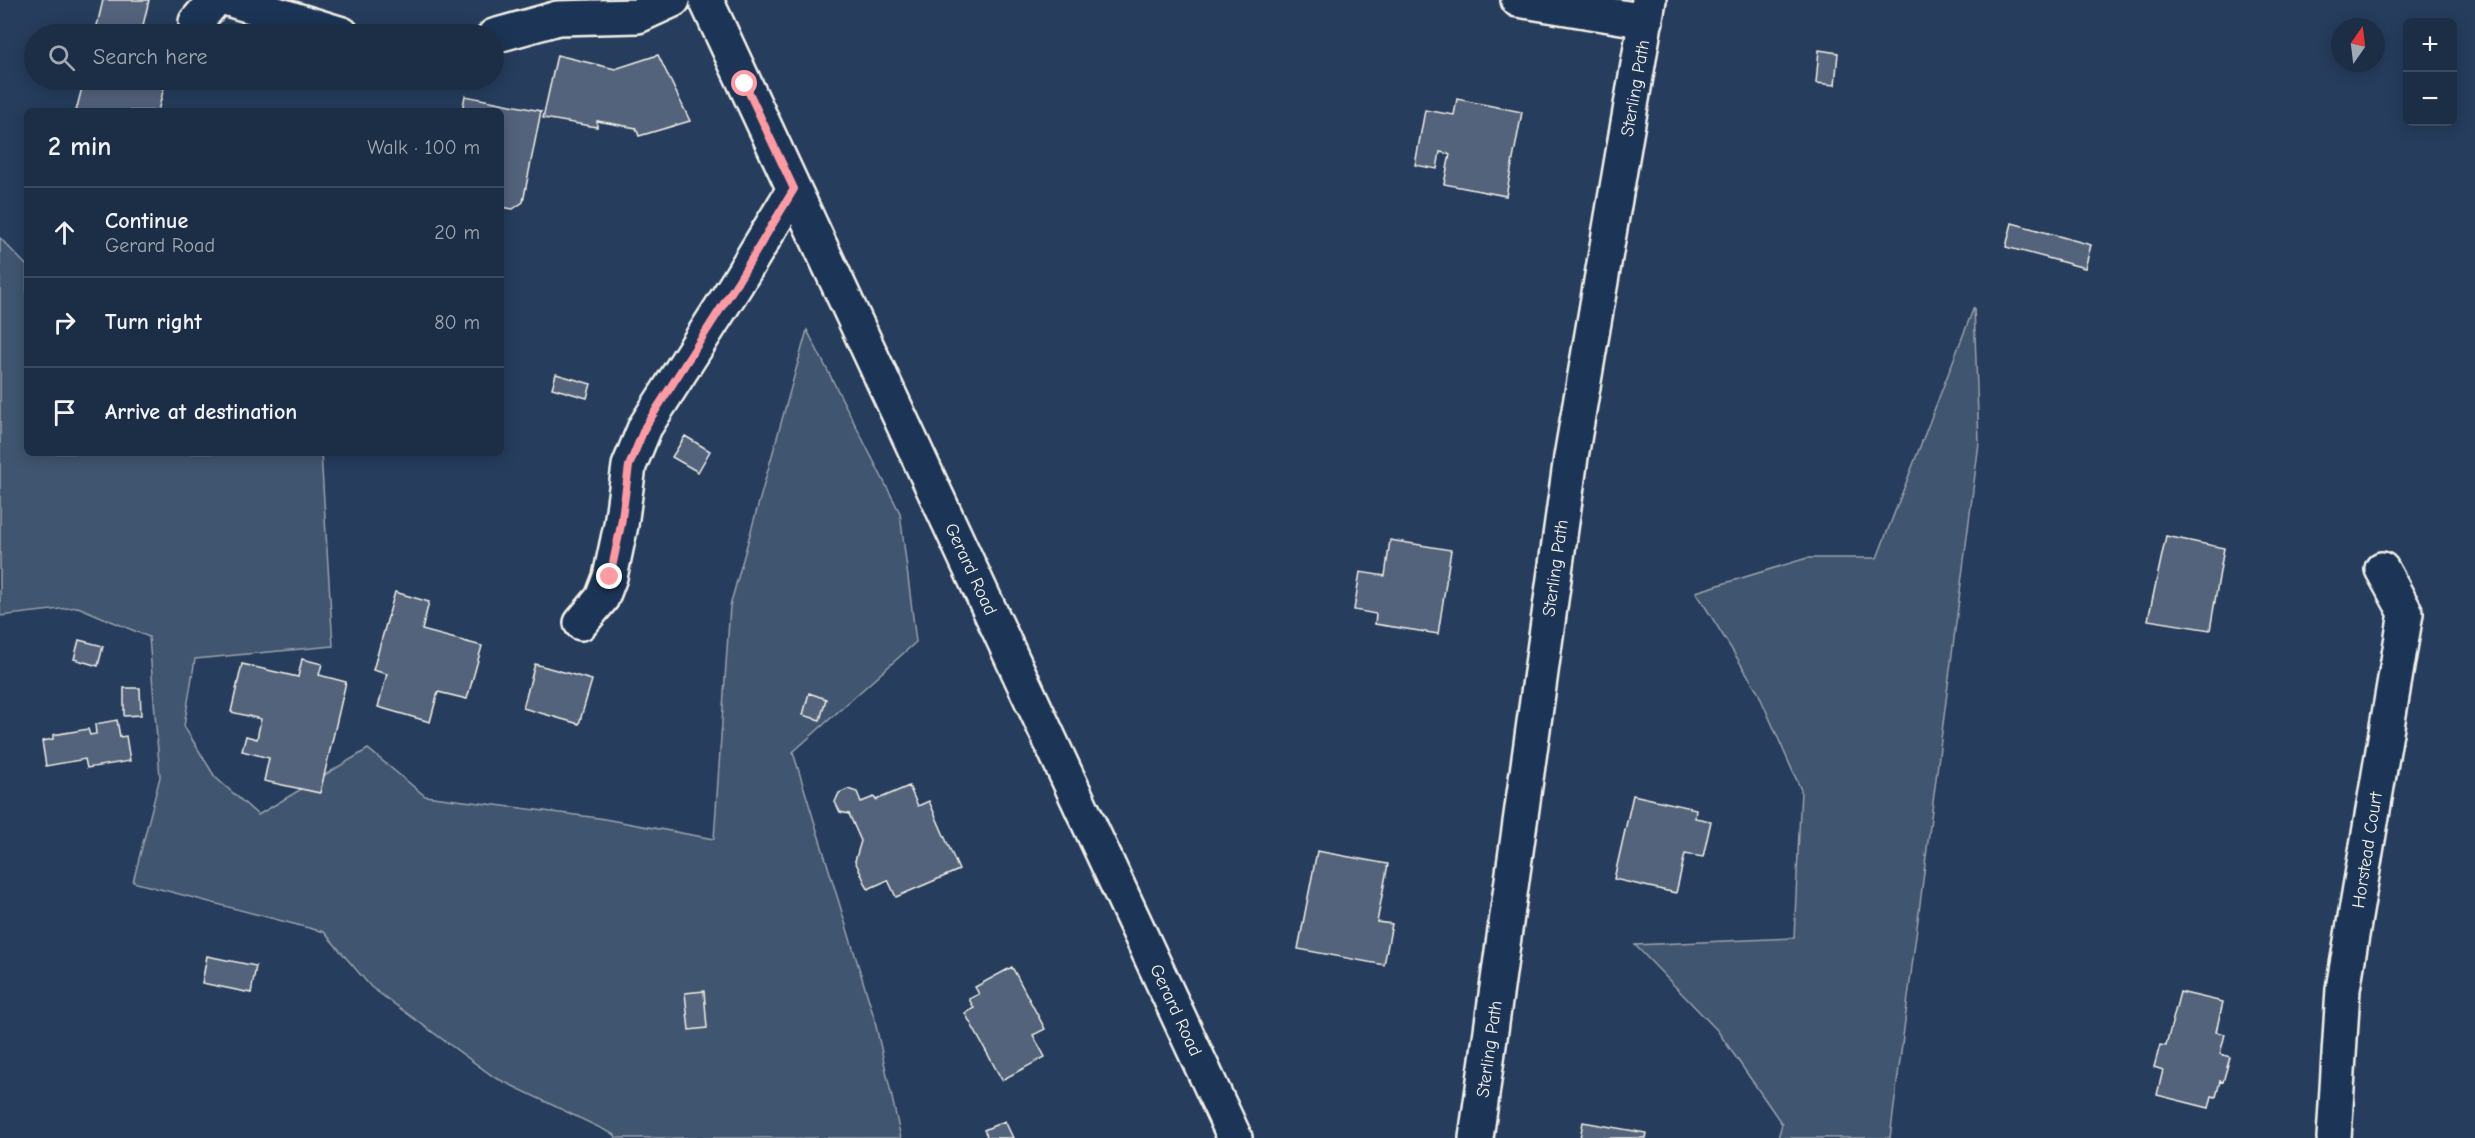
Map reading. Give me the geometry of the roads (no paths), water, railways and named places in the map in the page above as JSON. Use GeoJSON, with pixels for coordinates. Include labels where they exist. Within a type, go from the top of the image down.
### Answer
{"type":"FeatureCollection","features":[{"type":"Feature","properties":{"kind":"street"},"geometry":{"type":"LineString","coordinates":[[231,0],[309,24]]}},
{"type":"Feature","properties":{"kind":"street"},"geometry":{"type":"LineString","coordinates":[[504,33],[558,18],[638,16],[673,0]]}},
{"type":"Feature","properties":{"kind":"street","name":"Gerard Road"},"geometry":{"type":"LineString","coordinates":[[706,0],[1236,1138]]}},
{"type":"Feature","properties":{"kind":"street"},"geometry":{"type":"LineString","coordinates":[[1518,0],[1648,11]]}},
{"type":"Feature","properties":{"kind":"street","name":"Sterling Path"},"geometry":{"type":"LineString","coordinates":[[1476,1138],[1571,457],[1648,11]]}},
{"type":"Feature","properties":{"kind":"street"},"geometry":{"type":"LineString","coordinates":[[581,623],[603,598],[610,577],[621,525],[629,466],[645,427],[794,189]]}},
{"type":"Feature","properties":{"kind":"street","name":"Horstead Court"},"geometry":{"type":"LineString","coordinates":[[2334,1138],[2343,988],[2406,614],[2382,569]]}}]}
